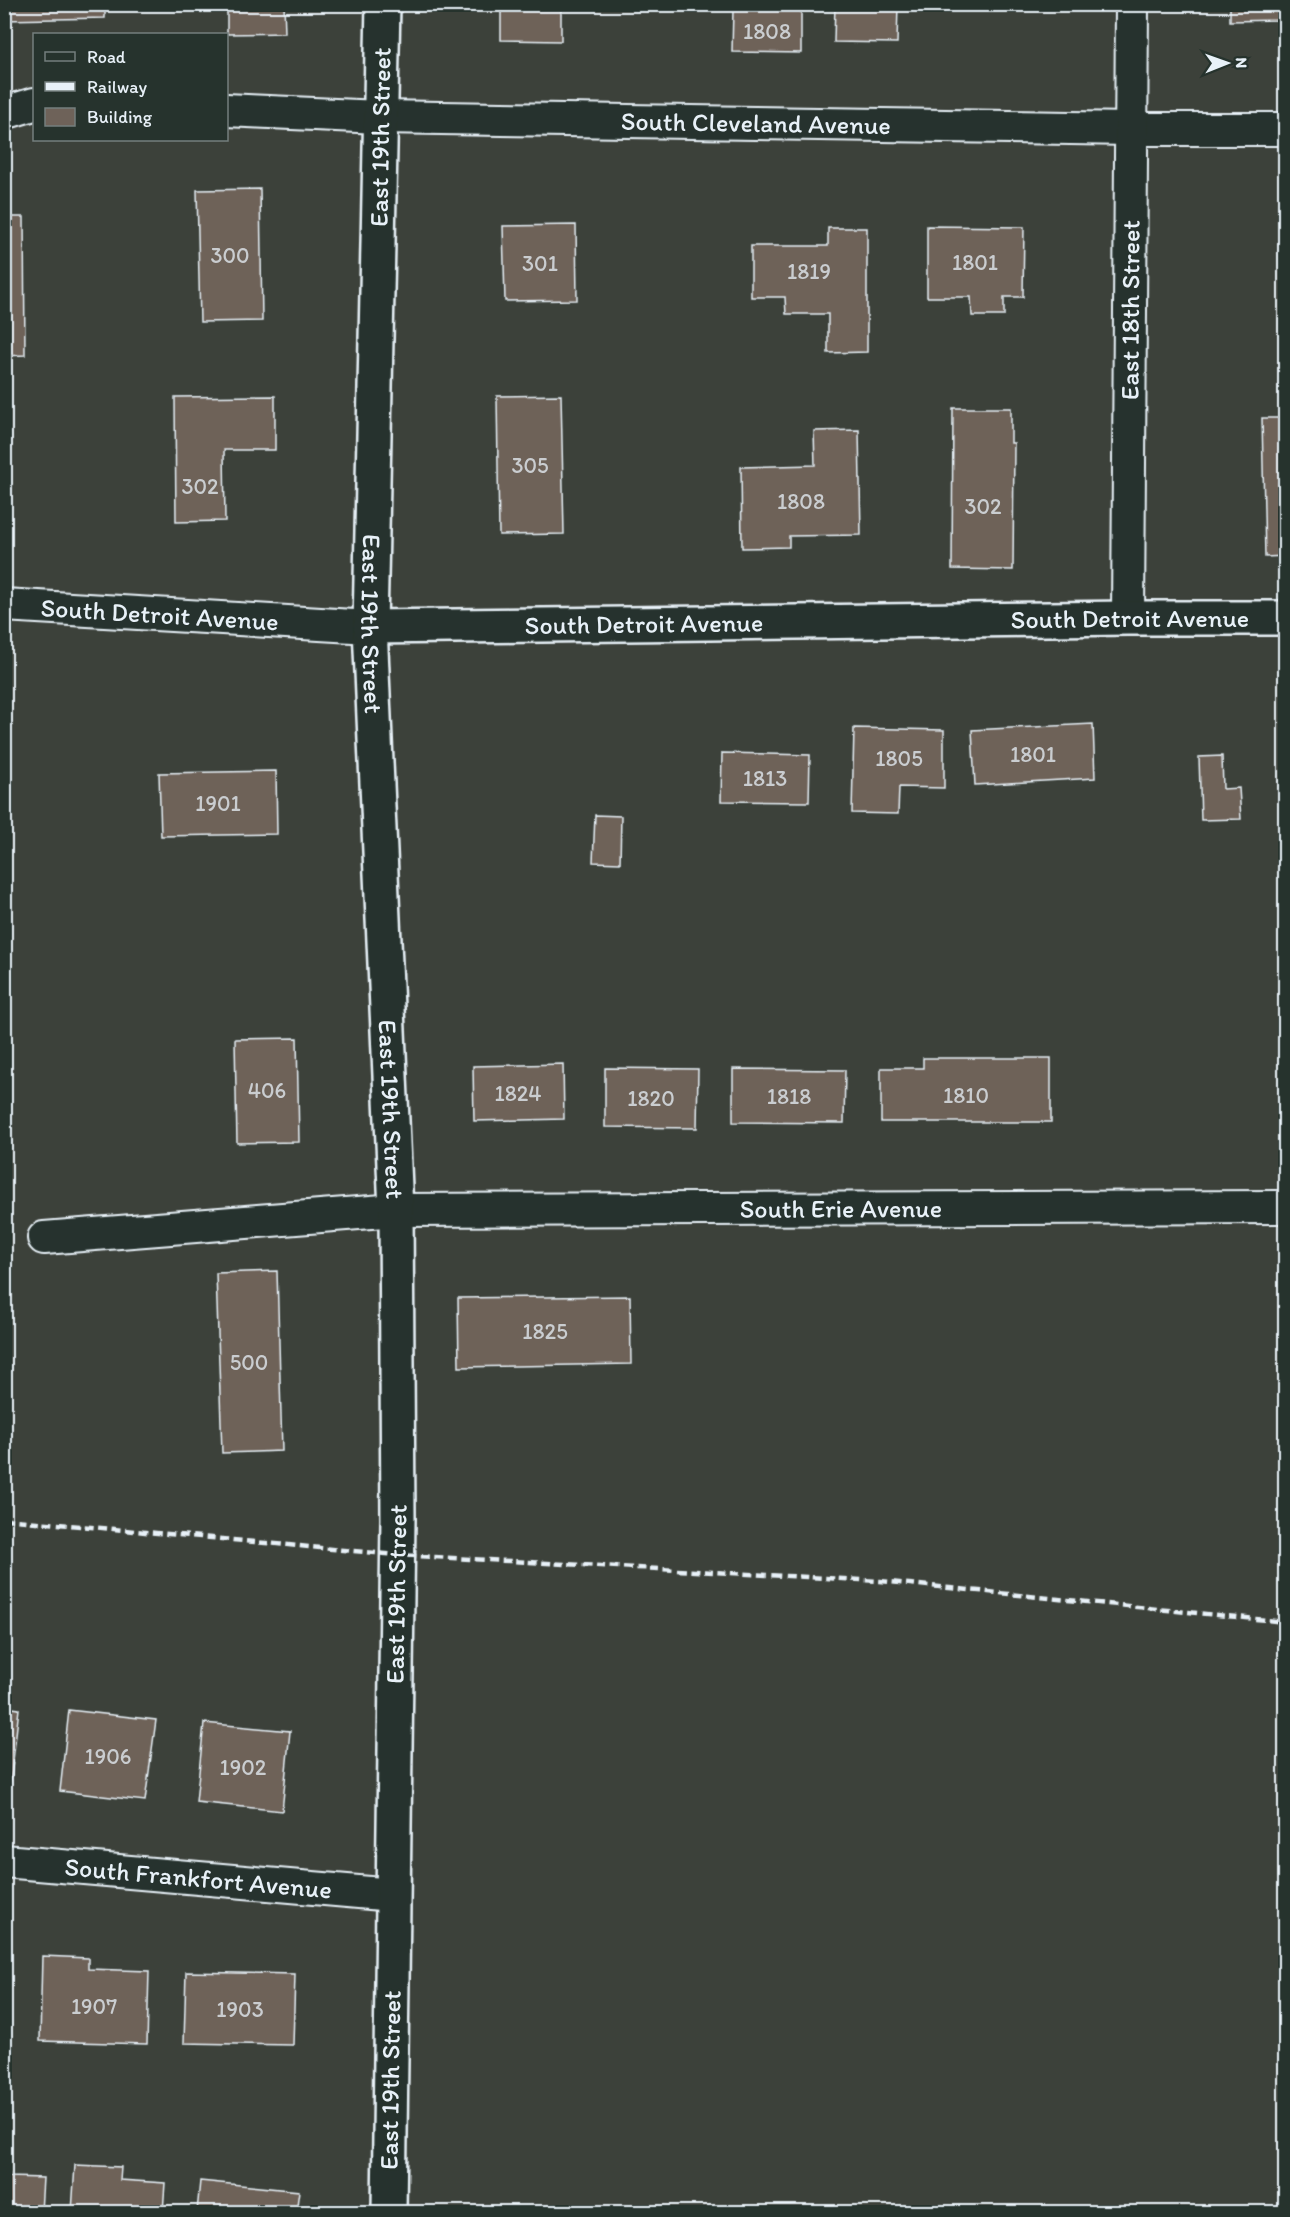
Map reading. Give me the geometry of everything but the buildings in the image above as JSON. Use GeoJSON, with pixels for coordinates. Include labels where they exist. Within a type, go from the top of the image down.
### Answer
{"type":"FeatureCollection","features":[{"type":"Feature","properties":{"kind":"street","name":"East 19th Street"},"geometry":{"type":"LineString","coordinates":[[383,4],[370,627],[396,1210],[398,1519],[389,2212]]}},
{"type":"Feature","properties":{"kind":"street","name":"East 18th Street"},"geometry":{"type":"LineString","coordinates":[[1128,618],[1132,4]]}},
{"type":"Feature","properties":{"kind":"street"},"geometry":{"type":"LineString","coordinates":[[4,113],[33,104]]}},
{"type":"Feature","properties":{"kind":"street","name":"South Cleveland Avenue"},"geometry":{"type":"LineString","coordinates":[[228,110],[380,117],[1132,129],[1286,129]]}},
{"type":"Feature","properties":{"kind":"street","name":"South Detroit Avenue"},"geometry":{"type":"LineString","coordinates":[[4,605],[370,627],[1286,618]]}},
{"type":"Feature","properties":{"kind":"street","name":"South Erie Avenue"},"geometry":{"type":"LineString","coordinates":[[44,1238],[396,1210],[1286,1207]]}},
{"type":"Feature","properties":{"kind":"street","name":"South Frankfort Avenue"},"geometry":{"type":"LineString","coordinates":[[4,1861],[393,1895]]}},
{"type":"Feature","properties":{"kind":"railway"},"geometry":{"type":"LineString","coordinates":[[4,1519],[397,1555],[880,1581],[1286,1622]]}}]}
